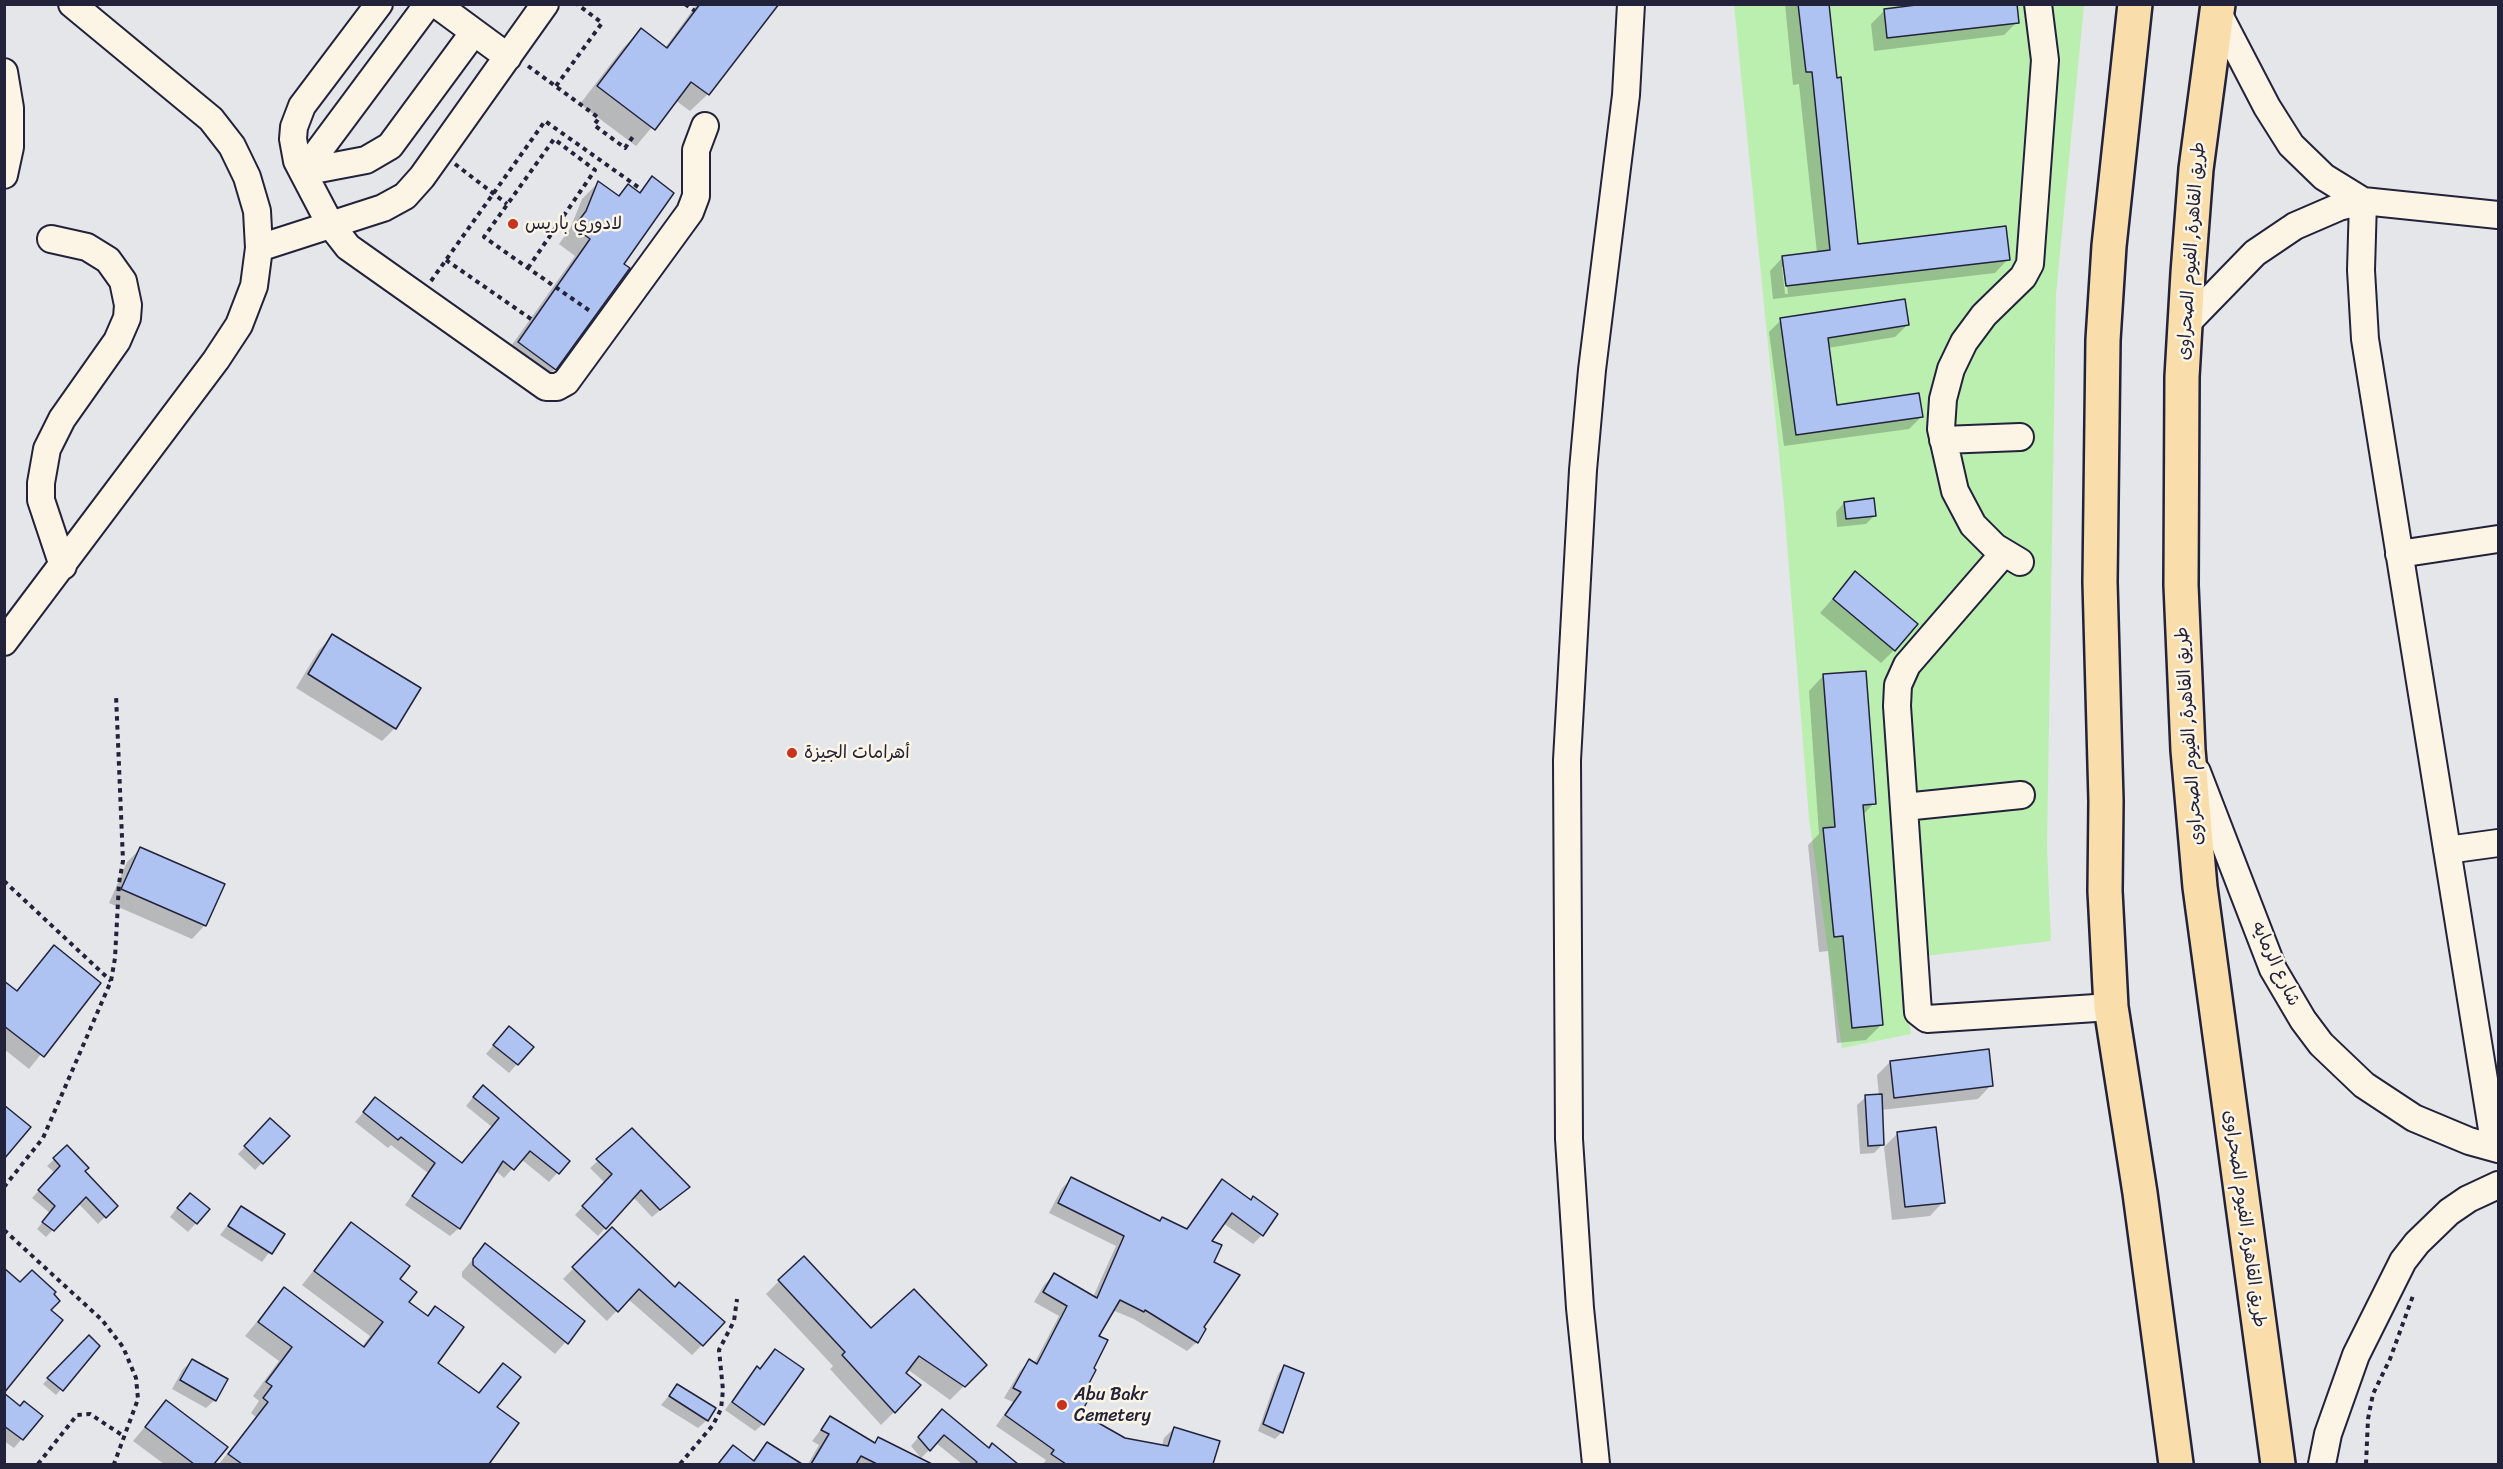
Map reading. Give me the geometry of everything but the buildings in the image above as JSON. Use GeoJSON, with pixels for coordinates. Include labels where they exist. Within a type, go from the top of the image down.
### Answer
{"type":"FeatureCollection","features":[{"type":"Feature","properties":{"kind":"highway"},"geometry":{"type":"LineString","coordinates":[[2134,4],[2109,246],[2100,435],[2101,710],[2106,801],[2105,891],[2111,1007],[2142,1204],[2176,1464]]}},
{"type":"Feature","properties":{"kind":"highway","name":"طريق القاهرة, الفيوم الصحراوى"},"geometry":{"type":"LineString","coordinates":[[2218,8],[2196,169],[2185,325],[2180,481],[2188,750],[2200,887],[2278,1464]]}},
{"type":"Feature","properties":{"kind":"street"},"geometry":{"type":"LineString","coordinates":[[4,642],[63,566],[239,325],[254,286],[259,248],[256,211],[247,177],[232,146],[211,118],[72,4]]}},
{"type":"Feature","properties":{"kind":"street"},"geometry":{"type":"LineString","coordinates":[[379,4],[307,98],[297,116],[293,139],[303,172],[330,224],[355,254],[541,385],[551,388],[566,382],[693,207],[696,196],[694,159],[705,126]]}},
{"type":"Feature","properties":{"kind":"street"},"geometry":{"type":"LineString","coordinates":[[303,172],[428,4]]}},
{"type":"Feature","properties":{"kind":"street"},"geometry":{"type":"LineString","coordinates":[[436,4],[509,55]]}},
{"type":"Feature","properties":{"kind":"street"},"geometry":{"type":"LineString","coordinates":[[1596,1464],[1579,1298],[1569,1139],[1567,760],[1584,458],[1592,370],[1625,106],[1631,4]]}},
{"type":"Feature","properties":{"kind":"street"},"geometry":{"type":"LineString","coordinates":[[2038,4],[2045,60],[2030,264],[2023,277],[1984,315],[1964,342],[1951,369],[1943,399],[1943,441],[1955,491],[1973,525],[2012,558],[1902,674],[1897,695],[1917,1009],[1921,1017],[1930,1019],[2111,1007]]}},
{"type":"Feature","properties":{"kind":"street"},"geometry":{"type":"LineString","coordinates":[[259,248],[383,208],[405,196],[422,177],[543,5]]}},
{"type":"Feature","properties":{"kind":"street"},"geometry":{"type":"LineString","coordinates":[[2218,8],[2267,107],[2291,145],[2324,177],[2363,201]]}},
{"type":"Feature","properties":{"kind":"street"},"geometry":{"type":"LineString","coordinates":[[303,172],[366,160],[390,146],[474,32]]}},
{"type":"Feature","properties":{"kind":"street"},"geometry":{"type":"LineString","coordinates":[[4,72],[10,108],[10,147],[4,175]]}},
{"type":"Feature","properties":{"kind":"street"},"geometry":{"type":"LineString","coordinates":[[2363,201],[2361,270],[2365,339],[2446,850],[2497,1149]]}},
{"type":"Feature","properties":{"kind":"street"},"geometry":{"type":"LineString","coordinates":[[2185,325],[2238,269],[2275,239],[2317,215],[2363,201],[2499,215]]}},
{"type":"Feature","properties":{"kind":"street"},"geometry":{"type":"LineString","coordinates":[[51,239],[87,247],[108,260],[123,281],[128,305],[127,318],[117,341],[62,419],[44,458],[41,500],[63,566]]}},
{"type":"Feature","properties":{"kind":"street"},"geometry":{"type":"LineString","coordinates":[[1943,441],[2020,437]]}},
{"type":"Feature","properties":{"kind":"street"},"geometry":{"type":"LineString","coordinates":[[2399,554],[2499,539]]}},
{"type":"Feature","properties":{"kind":"street","name":"شارع الرمايه"},"geometry":{"type":"LineString","coordinates":[[2188,750],[2273,969],[2303,1020],[2342,1065],[2388,1102],[2441,1131],[2497,1149]]}},
{"type":"Feature","properties":{"kind":"street"},"geometry":{"type":"LineString","coordinates":[[1904,807],[2021,795]]}},
{"type":"Feature","properties":{"kind":"street"},"geometry":{"type":"LineString","coordinates":[[2446,850],[2499,843]]}},
{"type":"Feature","properties":{"kind":"street"},"geometry":{"type":"LineString","coordinates":[[2322,1464],[2328,1434],[2356,1355],[2403,1261],[2417,1243],[2450,1212],[2468,1199],[2499,1185]]}},
{"type":"Feature","properties":{"kind":"path"},"geometry":{"type":"LineString","coordinates":[[556,86],[602,23],[577,4]]}},
{"type":"Feature","properties":{"kind":"path"},"geometry":{"type":"LineString","coordinates":[[686,4],[695,11]]}},
{"type":"Feature","properties":{"kind":"path"},"geometry":{"type":"LineString","coordinates":[[509,55],[599,118],[594,125],[625,148],[634,135]]}},
{"type":"Feature","properties":{"kind":"path"},"geometry":{"type":"LineString","coordinates":[[418,298],[545,121],[638,187]]}},
{"type":"Feature","properties":{"kind":"path"},"geometry":{"type":"LineString","coordinates":[[528,268],[596,170],[554,139],[484,237],[528,268],[608,324]]}},
{"type":"Feature","properties":{"kind":"path"},"geometry":{"type":"LineString","coordinates":[[459,168],[507,204]]}},
{"type":"Feature","properties":{"kind":"path"},"geometry":{"type":"LineString","coordinates":[[446,260],[531,319]]}},
{"type":"Feature","properties":{"kind":"path"},"geometry":{"type":"LineString","coordinates":[[4,1187],[43,1138],[111,981],[123,861],[116,695]]}},
{"type":"Feature","properties":{"kind":"path"},"geometry":{"type":"LineString","coordinates":[[4,881],[111,981]]}},
{"type":"Feature","properties":{"kind":"path"},"geometry":{"type":"LineString","coordinates":[[4,1230],[102,1320],[123,1347],[138,1388],[135,1410],[122,1435],[114,1464]]}},
{"type":"Feature","properties":{"kind":"path"},"geometry":{"type":"LineString","coordinates":[[2366,1464],[2368,1419],[2373,1394],[2390,1359],[2418,1286]]}},
{"type":"Feature","properties":{"kind":"path"},"geometry":{"type":"LineString","coordinates":[[680,1464],[713,1425],[721,1409],[723,1390],[718,1350],[734,1321],[737,1299]]}},
{"type":"Feature","properties":{"kind":"path"},"geometry":{"type":"LineString","coordinates":[[38,1464],[77,1415],[90,1414],[122,1435]]}},
{"type":"Feature","properties":{"kind":"green space"},"geometry":{"type":"Polygon","coordinates":[[[1734,5],[2084,5],[2056,294],[2047,847],[2051,941],[1900,959],[1911,1034],[1842,1048],[1809,818],[1783,494],[1734,5]]]}},
{"type":"Feature","properties":{"kind":"place","name":"لادوري باريس"},"geometry":{"type":"Point","coordinates":[513,224]}},
{"type":"Feature","properties":{"kind":"place","name":"أهرامات الجيزة"},"geometry":{"type":"Point","coordinates":[792,753]}},
{"type":"Feature","properties":{"kind":"place","name":"Abu Bakr Cemetery"},"geometry":{"type":"Point","coordinates":[1062,1405]}}]}
